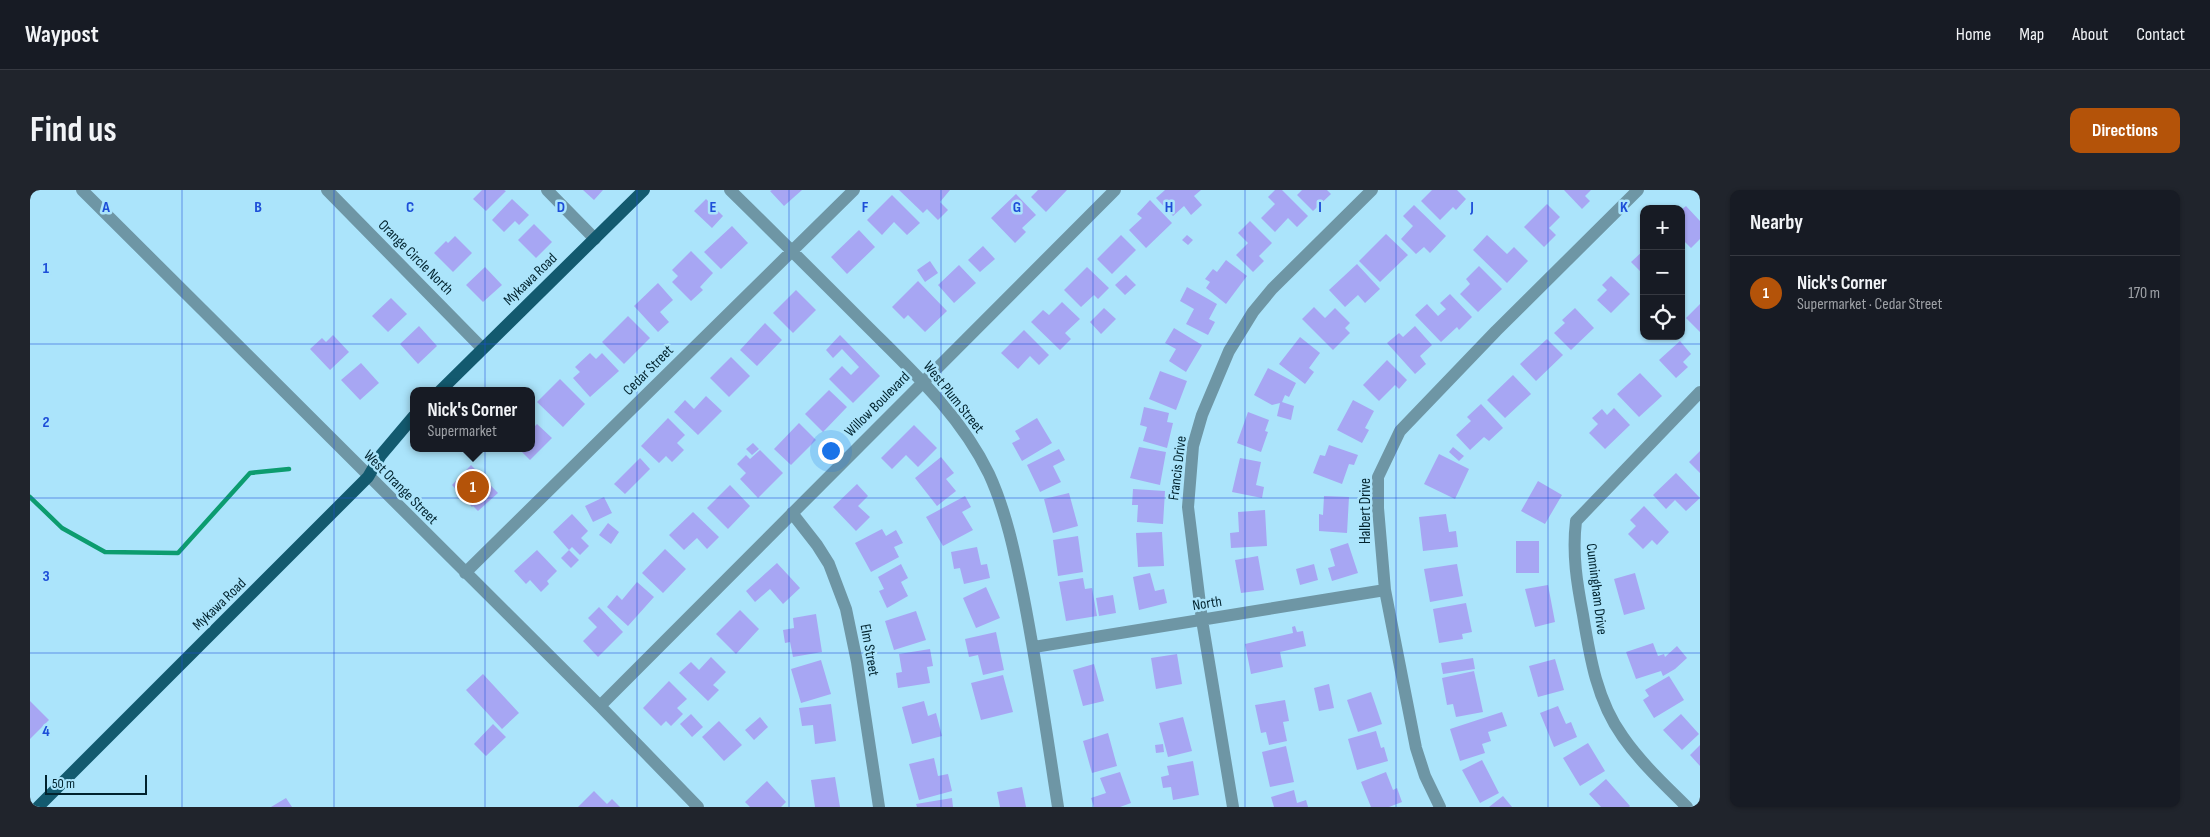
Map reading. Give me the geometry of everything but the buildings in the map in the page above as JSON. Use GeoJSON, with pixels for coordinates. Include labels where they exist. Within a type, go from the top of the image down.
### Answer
{"type":"FeatureCollection","features":[{"type":"Feature","properties":{"kind":"main road","name":"Mykawa Road"},"geometry":{"type":"LineString","coordinates":[[444,387],[644,190]]}},
{"type":"Feature","properties":{"kind":"main road","name":"Mykawa Road"},"geometry":{"type":"LineString","coordinates":[[38,807],[368,477],[381,455],[410,421]]}},
{"type":"Feature","properties":{"kind":"street","name":"West Orange Street"},"geometry":{"type":"LineString","coordinates":[[82,190],[600,706],[698,807]]}},
{"type":"Feature","properties":{"kind":"street","name":"Orange Circle North"},"geometry":{"type":"LineString","coordinates":[[327,190],[482,348]]}},
{"type":"Feature","properties":{"kind":"street"},"geometry":{"type":"LineString","coordinates":[[547,190],[595,239]]}},
{"type":"Feature","properties":{"kind":"street","name":"West Plum Street"},"geometry":{"type":"LineString","coordinates":[[730,190],[923,382],[962,427],[990,476],[1010,536],[1034,647],[1058,807]]}},
{"type":"Feature","properties":{"kind":"street","name":"Cedar Street"},"geometry":{"type":"LineString","coordinates":[[465,573],[854,190]]}},
{"type":"Feature","properties":{"kind":"street","name":"Willow Boulevard"},"geometry":{"type":"LineString","coordinates":[[600,706],[1115,190]]}},
{"type":"Feature","properties":{"kind":"street","name":"Francis Drive"},"geometry":{"type":"LineString","coordinates":[[1233,807],[1202,620],[1188,507],[1193,446],[1202,415],[1229,351],[1253,312],[1272,289],[1372,190]]}},
{"type":"Feature","properties":{"kind":"street","name":"Halbert Drive"},"geometry":{"type":"LineString","coordinates":[[1440,807],[1425,776],[1416,748],[1385,590],[1378,517],[1378,477],[1400,431],[1496,331],[1638,190]]}},
{"type":"Feature","properties":{"kind":"street","name":"Cunningham Drive"},"geometry":{"type":"LineString","coordinates":[[1687,807],[1640,760],[1622,736],[1607,710],[1597,686],[1590,657],[1573,544],[1576,521],[1700,392]]}},
{"type":"Feature","properties":{"kind":"street","name":"Elm Street"},"geometry":{"type":"LineString","coordinates":[[792,513],[829,564],[846,609],[857,662],[879,807]]}},
{"type":"Feature","properties":{"kind":"street","name":"North"},"geometry":{"type":"LineString","coordinates":[[1034,647],[1385,590]]}},
{"type":"Feature","properties":{"kind":"waterway"},"geometry":{"type":"LineString","coordinates":[[30,497],[62,528],[105,552],[178,553],[250,473],[289,469]]}},
{"type":"Feature","properties":{"kind":"place","name":"Nick's Corner"},"geometry":{"type":"Point","coordinates":[473,487]}}]}
